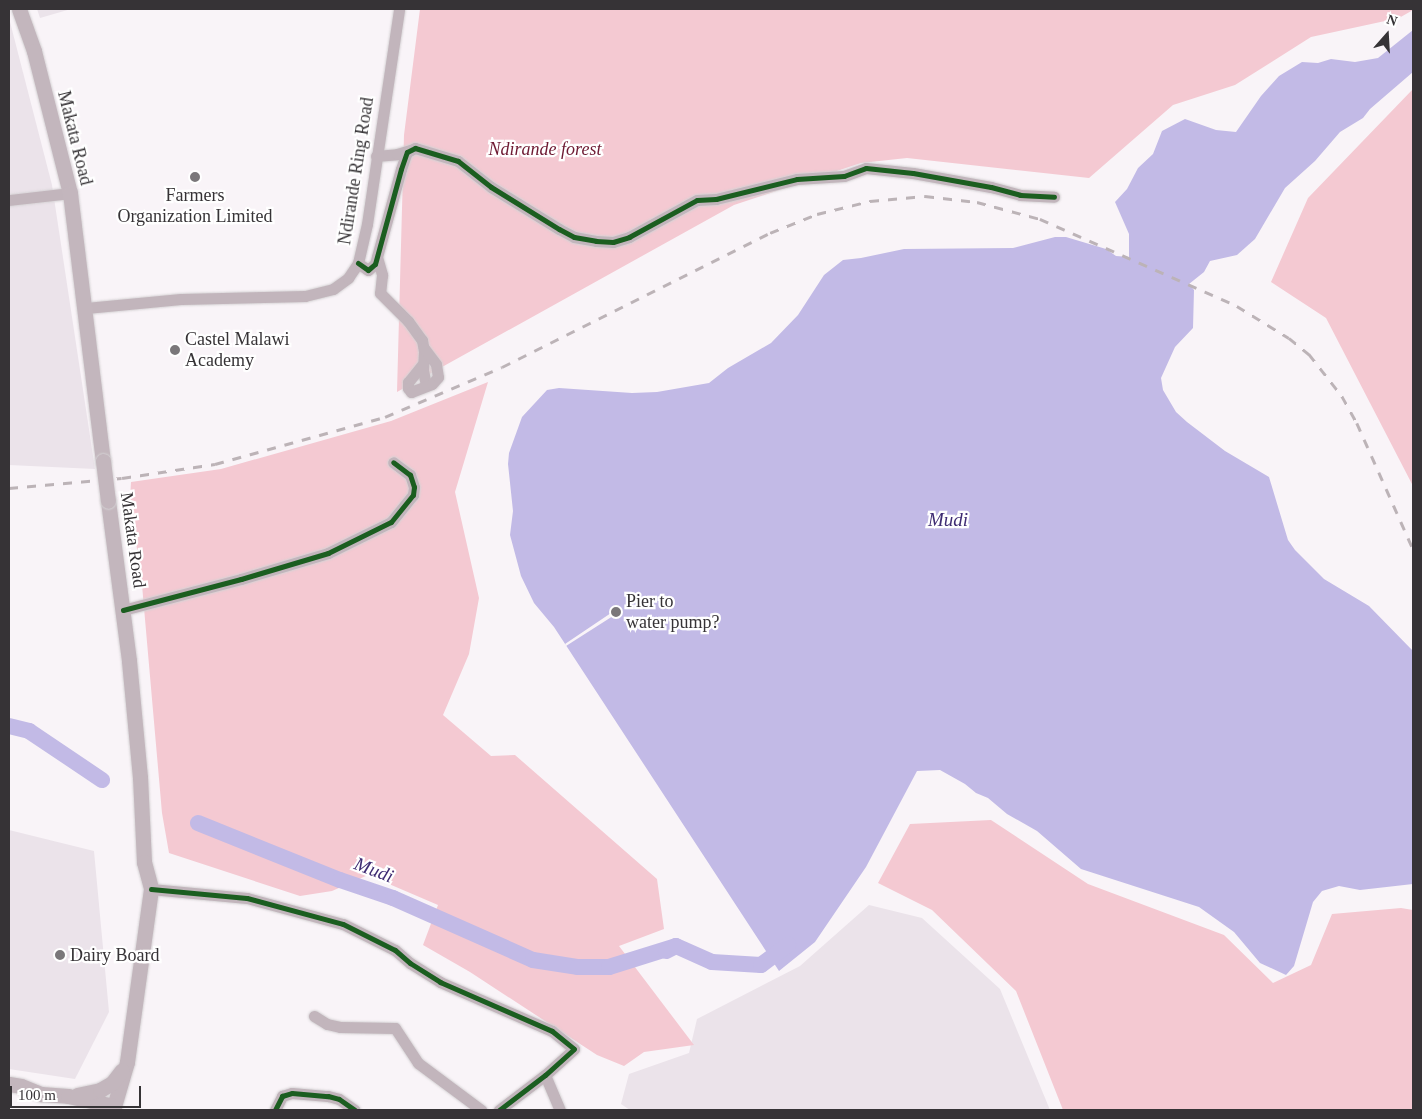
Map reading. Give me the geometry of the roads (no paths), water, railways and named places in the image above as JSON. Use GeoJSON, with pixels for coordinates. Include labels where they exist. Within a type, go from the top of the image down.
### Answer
{"type":"FeatureCollection","features":[{"type":"Feature","properties":{"kind":"main road","name":"Makata Road"},"geometry":{"type":"LineString","coordinates":[[19,9],[34,51],[70,193],[123,610],[140,777],[144,862],[152,889],[127,1062],[114,1108]]}},
{"type":"Feature","properties":{"kind":"main road"},"geometry":{"type":"LineString","coordinates":[[68,1096],[94,1092],[112,1083],[127,1062]]}},
{"type":"Feature","properties":{"kind":"main road"},"geometry":{"type":"LineString","coordinates":[[9,1084],[60,1099],[74,1110]]}},
{"type":"Feature","properties":{"kind":"main road"},"geometry":{"type":"LineString","coordinates":[[41,1094],[68,1096],[114,1108]]}},
{"type":"Feature","properties":{"kind":"street","name":"Ndirande Ring Road"},"geometry":{"type":"LineString","coordinates":[[86,308],[181,299],[305,296],[326,291],[340,284],[358,263],[367,224],[399,9]]}},
{"type":"Feature","properties":{"kind":"street"},"geometry":{"type":"LineString","coordinates":[[376,156],[392,155],[419,148],[458,161],[491,186],[558,229],[578,239],[596,241],[613,242],[629,236],[697,200],[716,199],[796,179],[844,176],[866,168],[913,173],[991,187],[1020,195],[1054,197]]}},
{"type":"Feature","properties":{"kind":"street"},"geometry":{"type":"LineString","coordinates":[[358,263],[368,270],[375,264],[389,205],[410,150]]}},
{"type":"Feature","properties":{"kind":"street"},"geometry":{"type":"LineString","coordinates":[[9,200],[70,193]]}},
{"type":"Feature","properties":{"kind":"street"},"geometry":{"type":"LineString","coordinates":[[377,257],[382,275],[380,292],[414,328],[424,348],[431,355],[439,373],[436,380],[414,392],[408,388],[409,379],[422,365]]}},
{"type":"Feature","properties":{"kind":"street"},"geometry":{"type":"LineString","coordinates":[[424,348],[422,365],[426,386]]}},
{"type":"Feature","properties":{"kind":"street"},"geometry":{"type":"LineString","coordinates":[[123,610],[241,579],[328,553],[391,522],[413,495],[414,487],[410,475],[393,462]]}},
{"type":"Feature","properties":{"kind":"street"},"geometry":{"type":"LineString","coordinates":[[152,889],[247,898],[342,924],[373,937],[395,950],[410,963],[440,982],[552,1031],[574,1049],[545,1075],[499,1110]]}},
{"type":"Feature","properties":{"kind":"street"},"geometry":{"type":"LineString","coordinates":[[314,1016],[327,1024],[340,1027],[395,1028],[418,1064],[481,1110]]}},
{"type":"Feature","properties":{"kind":"street"},"geometry":{"type":"LineString","coordinates":[[545,1075],[560,1110]]}},
{"type":"Feature","properties":{"kind":"street"},"geometry":{"type":"LineString","coordinates":[[275,1110],[282,1096],[292,1094],[328,1096],[339,1099],[355,1110]]}},
{"type":"Feature","properties":{"kind":"water","name":"Mudi"},"geometry":{"type":"Polygon","coordinates":[[[1413,30],[1413,72],[1370,109],[1363,118],[1340,132],[1315,161],[1285,188],[1255,239],[1237,255],[1210,261],[1204,272],[1189,284],[1194,290],[1193,328],[1175,347],[1161,378],[1163,390],[1176,412],[1225,451],[1269,477],[1288,540],[1295,550],[1324,579],[1369,606],[1413,651],[1413,884],[1360,890],[1339,886],[1322,891],[1313,902],[1294,966],[1286,975],[1260,963],[1234,932],[1199,907],[1081,869],[1037,831],[1007,814],[988,798],[976,793],[965,784],[940,770],[917,771],[866,867],[815,942],[779,971],[554,627],[534,603],[521,576],[510,535],[513,511],[508,464],[509,453],[522,417],[547,390],[559,388],[632,393],[657,392],[709,383],[728,368],[771,343],[798,315],[824,275],[843,260],[904,249],[1013,248],[1055,237],[1066,237],[1106,249],[1116,256],[1129,257],[1129,234],[1115,202],[1127,189],[1138,168],[1153,154],[1162,131],[1185,119],[1216,130],[1236,132],[1261,96],[1279,76],[1302,62],[1318,63],[1331,59],[1355,62],[1378,58],[1413,30]]]}},
{"type":"Feature","properties":{"kind":"waterway","name":"Mudi"},"geometry":{"type":"LineString","coordinates":[[9,726],[29,731],[102,780]]}},
{"type":"Feature","properties":{"kind":"waterway","name":"Mudi"},"geometry":{"type":"LineString","coordinates":[[198,823],[340,880],[393,898],[533,960],[578,967],[609,967],[676,946]]}},
{"type":"Feature","properties":{"kind":"waterway"},"geometry":{"type":"LineString","coordinates":[[666,951],[676,946],[712,962],[761,965],[788,945]]}},
{"type":"Feature","properties":{"kind":"railway"},"geometry":{"type":"LineString","coordinates":[[9,488],[122,478],[215,464],[385,417],[502,367],[770,233],[817,214],[870,201],[925,196],[977,202],[1040,219],[1237,306],[1289,338],[1309,354],[1342,396],[1357,423],[1413,549]]}},
{"type":"Feature","properties":{"kind":"place","name":"Farmers Organization Limited"},"geometry":{"type":"Point","coordinates":[195,177]}},
{"type":"Feature","properties":{"kind":"place","name":"Castel Malawi Academy"},"geometry":{"type":"Point","coordinates":[175,350]}},
{"type":"Feature","properties":{"kind":"place","name":"Pier to water pump?"},"geometry":{"type":"Point","coordinates":[616,612]}},
{"type":"Feature","properties":{"kind":"place","name":"Dairy Board"},"geometry":{"type":"Point","coordinates":[60,955]}},
{"type":"Feature","properties":{"kind":"park label","name":"Ndirande forest"},"geometry":{"type":"Point","coordinates":[545,149]}}]}
